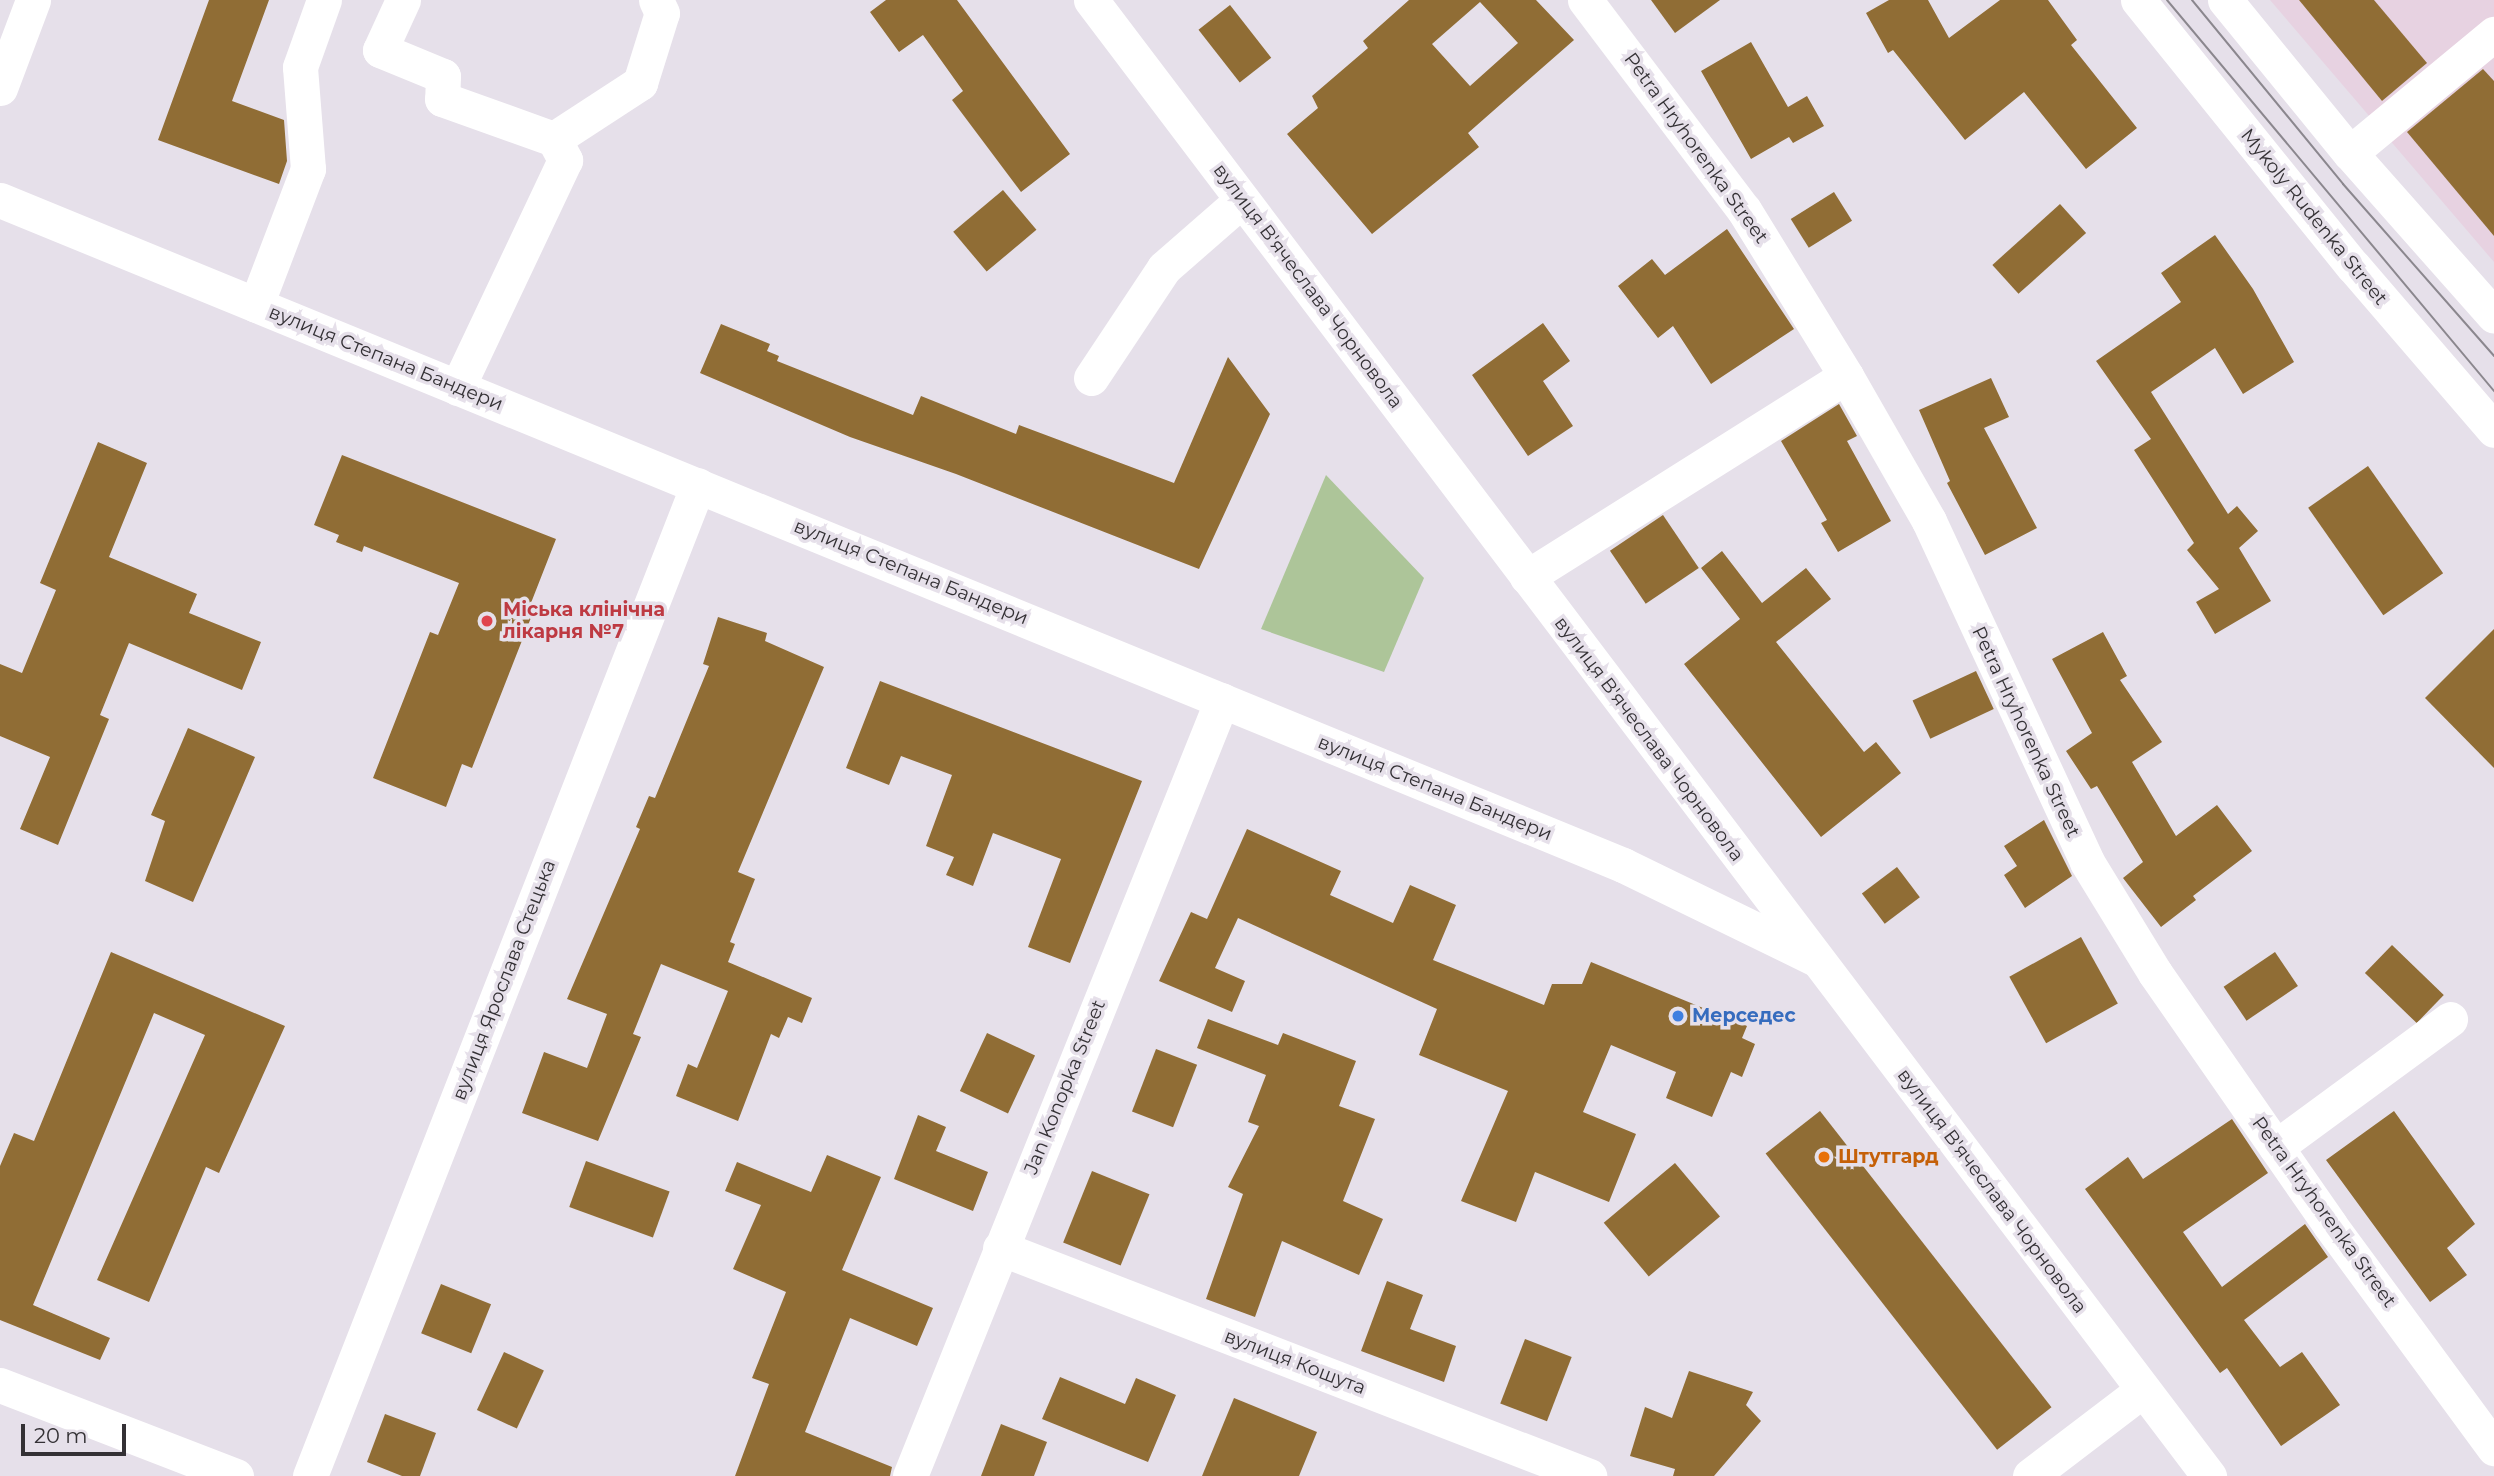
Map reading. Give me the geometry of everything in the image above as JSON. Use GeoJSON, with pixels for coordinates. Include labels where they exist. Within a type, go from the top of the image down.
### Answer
{"type":"FeatureCollection","features":[{"type":"Feature","properties":{"kind":"street"},"geometry":{"type":"LineString","coordinates":[[0,88],[33,0]]}},
{"type":"Feature","properties":{"kind":"street"},"geometry":{"type":"LineString","coordinates":[[256,305],[309,169],[300,67],[324,0]]}},
{"type":"Feature","properties":{"kind":"street"},"geometry":{"type":"LineString","coordinates":[[402,0],[380,50],[443,76],[442,99],[554,139],[565,160],[457,388]]}},
{"type":"Feature","properties":{"kind":"street"},"geometry":{"type":"LineString","coordinates":[[554,139],[639,83],[662,13],[656,0]]}},
{"type":"Feature","properties":{"kind":"street","name":"вулиця В'ячеслава Чорновола"},"geometry":{"type":"LineString","coordinates":[[1091,0],[2209,1476]]}},
{"type":"Feature","properties":{"kind":"street","name":"Petra Hryhorenka Street"},"geometry":{"type":"LineString","coordinates":[[1585,0],[1744,210],[1846,376],[1929,522],[2087,862],[2155,973],[2276,1147],[2494,1448]]}},
{"type":"Feature","properties":{"kind":"street","name":"Mykoly Rudenka Street"},"geometry":{"type":"LineString","coordinates":[[2138,0],[2353,266],[2494,430]]}},
{"type":"Feature","properties":{"kind":"street"},"geometry":{"type":"LineString","coordinates":[[2225,0],[2350,153],[2494,316]]}},
{"type":"Feature","properties":{"kind":"street"},"geometry":{"type":"LineString","coordinates":[[2350,153],[2494,34]]}},
{"type":"Feature","properties":{"kind":"street","name":"вулиця Степана Бандери"},"geometry":{"type":"LineString","coordinates":[[0,200],[1623,865],[1816,959]]}},
{"type":"Feature","properties":{"kind":"street"},"geometry":{"type":"LineString","coordinates":[[1091,378],[1164,268],[1242,200]]}},
{"type":"Feature","properties":{"kind":"street"},"geometry":{"type":"LineString","coordinates":[[1527,577],[1846,376]]}},
{"type":"Feature","properties":{"kind":"street","name":"вулиця Ярослава Стецька"},"geometry":{"type":"LineString","coordinates":[[310,1476],[698,485]]}},
{"type":"Feature","properties":{"kind":"street","name":"Jan Konopka Street"},"geometry":{"type":"LineString","coordinates":[[910,1476],[1222,700]]}},
{"type":"Feature","properties":{"kind":"street"},"geometry":{"type":"LineString","coordinates":[[2276,1147],[2450,1019]]}},
{"type":"Feature","properties":{"kind":"street","name":"вулиця Кошута"},"geometry":{"type":"LineString","coordinates":[[1000,1248],[1589,1476]]}},
{"type":"Feature","properties":{"kind":"street"},"geometry":{"type":"LineString","coordinates":[[0,1385],[236,1476]]}},
{"type":"Feature","properties":{"kind":"street"},"geometry":{"type":"LineString","coordinates":[[2030,1476],[2143,1390]]}},
{"type":"Feature","properties":{"kind":"shaded area"},"geometry":{"type":"Polygon","coordinates":[[[2270,0],[2494,0],[2494,262],[2270,0]]]}},
{"type":"Feature","properties":{"kind":"green space"},"geometry":{"type":"Polygon","coordinates":[[[1326,475],[1424,578],[1384,672],[1261,629],[1326,475]]]}},
{"type":"Feature","properties":{"kind":"building"},"geometry":{"type":"Polygon","coordinates":[[[209,0],[269,0],[232,101],[284,120],[287,161],[279,184],[158,140],[209,0]]]}},
{"type":"Feature","properties":{"kind":"building"},"geometry":{"type":"Polygon","coordinates":[[[886,0],[957,0],[1070,154],[1021,192],[952,100],[963,91],[923,35],[899,52],[870,12],[886,0]]]}},
{"type":"Feature","properties":{"kind":"building"},"geometry":{"type":"Polygon","coordinates":[[[1409,0],[1536,0],[1574,40],[1468,133],[1479,147],[1372,234],[1287,134],[1318,108],[1312,96],[1368,48],[1363,41],[1409,0]],[[1480,2],[1432,44],[1470,86],[1518,43],[1480,2]]]}},
{"type":"Feature","properties":{"kind":"building"},"geometry":{"type":"Polygon","coordinates":[[[1651,0],[1720,0],[1675,33],[1651,0]]]}},
{"type":"Feature","properties":{"kind":"building"},"geometry":{"type":"Polygon","coordinates":[[[1889,0],[1928,0],[1949,38],[2000,0],[2048,0],[2077,40],[2071,45],[2137,128],[2086,169],[2024,92],[1965,140],[1893,50],[1888,53],[1866,13],[1889,0]]]}},
{"type":"Feature","properties":{"kind":"building"},"geometry":{"type":"Polygon","coordinates":[[[2299,0],[2374,0],[2427,63],[2382,101],[2299,0]]]}},
{"type":"Feature","properties":{"kind":"building"},"geometry":{"type":"Polygon","coordinates":[[[1230,5],[1271,58],[1240,82],[1198,30],[1230,5]]]}},
{"type":"Feature","properties":{"kind":"building"},"geometry":{"type":"Polygon","coordinates":[[[1751,42],[1788,107],[1807,96],[1824,126],[1793,143],[1789,137],[1751,159],[1701,71],[1751,42]]]}},
{"type":"Feature","properties":{"kind":"building"},"geometry":{"type":"Polygon","coordinates":[[[2483,69],[2494,81],[2494,236],[2407,132],[2483,69]]]}},
{"type":"Feature","properties":{"kind":"building"},"geometry":{"type":"Polygon","coordinates":[[[1003,190],[1036,230],[987,272],[953,232],[1003,190]]]}},
{"type":"Feature","properties":{"kind":"building"},"geometry":{"type":"Polygon","coordinates":[[[1834,192],[1852,221],[1809,248],[1791,219],[1834,192]]]}},
{"type":"Feature","properties":{"kind":"building"},"geometry":{"type":"Polygon","coordinates":[[[2060,204],[2086,233],[2018,294],[1992,265],[2060,204]]]}},
{"type":"Feature","properties":{"kind":"building"},"geometry":{"type":"Polygon","coordinates":[[[1727,229],[1794,329],[1711,384],[1673,326],[1658,338],[1618,286],[1652,259],[1665,275],[1727,229]]]}},
{"type":"Feature","properties":{"kind":"building"},"geometry":{"type":"Polygon","coordinates":[[[2215,235],[2253,289],[2294,362],[2243,394],[2215,348],[2151,392],[2228,514],[2237,506],[2258,531],[2239,548],[2271,601],[2215,634],[2196,602],[2219,589],[2187,550],[2194,543],[2134,450],[2151,439],[2096,361],[2181,302],[2161,273],[2215,235]]]}},
{"type":"Feature","properties":{"kind":"building"},"geometry":{"type":"Polygon","coordinates":[[[1543,323],[1570,361],[1543,381],[1573,426],[1528,456],[1472,375],[1543,323]]]}},
{"type":"Feature","properties":{"kind":"building"},"geometry":{"type":"Polygon","coordinates":[[[721,324],[770,344],[767,351],[779,356],[777,361],[913,415],[921,396],[1016,434],[1019,425],[1174,483],[1228,357],[1270,414],[1199,569],[956,474],[850,437],[700,373],[721,324]]]}},
{"type":"Feature","properties":{"kind":"building"},"geometry":{"type":"Polygon","coordinates":[[[1991,378],[2009,417],[1984,428],[2037,528],[1985,555],[1947,483],[1950,481],[1919,410],[1991,378]]]}},
{"type":"Feature","properties":{"kind":"building"},"geometry":{"type":"Polygon","coordinates":[[[1839,404],[1857,436],[1847,441],[1891,521],[1838,552],[1821,523],[1827,520],[1781,441],[1839,404]]]}},
{"type":"Feature","properties":{"kind":"building"},"geometry":{"type":"Polygon","coordinates":[[[98,442],[147,463],[109,557],[197,594],[189,613],[261,642],[242,690],[129,643],[100,715],[109,719],[58,845],[20,829],[50,757],[0,736],[0,664],[22,673],[56,590],[40,583],[98,442]]]}},
{"type":"Feature","properties":{"kind":"building","name":"Міська клінічна лікарня №7"},"geometry":{"type":"Polygon","coordinates":[[[342,455],[556,539],[529,608],[534,610],[472,768],[462,764],[446,807],[373,778],[430,632],[438,635],[459,583],[364,546],[362,552],[336,542],[339,535],[314,525],[342,455]]]}},
{"type":"Feature","properties":{"kind":"building"},"geometry":{"type":"Polygon","coordinates":[[[2368,466],[2443,573],[2383,615],[2308,508],[2368,466]]]}},
{"type":"Feature","properties":{"kind":"building"},"geometry":{"type":"Polygon","coordinates":[[[1663,515],[1699,568],[1646,604],[1610,551],[1663,515]]]}},
{"type":"Feature","properties":{"kind":"building"},"geometry":{"type":"Polygon","coordinates":[[[1722,551],[1762,603],[1806,568],[1831,599],[1776,642],[1864,752],[1876,742],[1901,773],[1821,837],[1684,664],[1740,619],[1701,568],[1722,551]]]}},
{"type":"Feature","properties":{"kind":"building"},"geometry":{"type":"Polygon","coordinates":[[[718,617],[767,633],[765,641],[824,667],[738,872],[755,879],[730,942],[735,944],[728,962],[812,998],[802,1023],[788,1017],[779,1038],[771,1034],[738,1121],[676,1096],[688,1064],[697,1068],[728,991],[661,964],[633,1034],[641,1037],[598,1141],[522,1113],[544,1052],[587,1068],[607,1014],[567,999],[640,829],[636,827],[649,796],[655,798],[709,666],[703,664],[718,617]]]}},
{"type":"Feature","properties":{"kind":"building"},"geometry":{"type":"Polygon","coordinates":[[[2494,629],[2494,768],[2425,698],[2494,629]]]}},
{"type":"Feature","properties":{"kind":"building"},"geometry":{"type":"Polygon","coordinates":[[[2103,632],[2127,676],[2120,680],[2162,742],[2132,762],[2176,836],[2217,805],[2252,851],[2193,896],[2196,900],[2161,927],[2123,878],[2143,862],[2097,786],[2091,789],[2066,751],[2092,733],[2052,659],[2103,632]]]}},
{"type":"Feature","properties":{"kind":"building"},"geometry":{"type":"Polygon","coordinates":[[[1976,671],[1994,709],[1930,739],[1913,701],[1976,671]]]}},
{"type":"Feature","properties":{"kind":"building"},"geometry":{"type":"Polygon","coordinates":[[[880,681],[1142,781],[1070,963],[1028,947],[1061,859],[993,833],[973,886],[946,875],[954,857],[926,846],[952,775],[901,756],[889,785],[846,768],[880,681]]]}},
{"type":"Feature","properties":{"kind":"building"},"geometry":{"type":"Polygon","coordinates":[[[188,728],[255,757],[193,902],[145,881],[165,821],[151,815],[188,728]]]}},
{"type":"Feature","properties":{"kind":"building"},"geometry":{"type":"Polygon","coordinates":[[[2044,820],[2072,876],[2025,908],[2004,875],[2017,866],[2004,846],[2044,820]]]}},
{"type":"Feature","properties":{"kind":"building"},"geometry":{"type":"Polygon","coordinates":[[[1247,829],[1341,871],[1330,895],[1393,923],[1410,885],[1456,905],[1433,960],[1544,1005],[1552,984],[1582,984],[1591,962],[1747,1026],[1742,1038],[1755,1044],[1742,1077],[1731,1072],[1712,1117],[1666,1098],[1676,1072],[1611,1045],[1583,1112],[1636,1134],[1609,1202],[1535,1172],[1516,1222],[1461,1201],[1508,1091],[1419,1055],[1437,1009],[1238,918],[1215,968],[1245,981],[1232,1012],[1159,981],[1191,912],[1207,919],[1247,829]]]}},
{"type":"Feature","properties":{"kind":"building"},"geometry":{"type":"Polygon","coordinates":[[[1897,867],[1920,897],[1885,924],[1862,893],[1897,867]]]}},
{"type":"Feature","properties":{"kind":"building"},"geometry":{"type":"Polygon","coordinates":[[[2081,937],[2118,1003],[2046,1043],[2009,977],[2081,937]]]}},
{"type":"Feature","properties":{"kind":"building"},"geometry":{"type":"Polygon","coordinates":[[[2392,945],[2444,995],[2417,1023],[2365,973],[2392,945]]]}},
{"type":"Feature","properties":{"kind":"building"},"geometry":{"type":"Polygon","coordinates":[[[111,952],[285,1026],[219,1173],[206,1167],[149,1302],[97,1280],[205,1035],[154,1013],[33,1305],[110,1338],[100,1360],[0,1320],[0,1166],[14,1133],[34,1141],[111,952]]]}},
{"type":"Feature","properties":{"kind":"building"},"geometry":{"type":"Polygon","coordinates":[[[2275,952],[2298,986],[2247,1021],[2224,987],[2275,952]]]}},
{"type":"Feature","properties":{"kind":"building"},"geometry":{"type":"Polygon","coordinates":[[[1208,1019],[1278,1045],[1283,1033],[1356,1061],[1339,1106],[1375,1119],[1343,1201],[1383,1219],[1359,1275],[1282,1241],[1255,1317],[1206,1299],[1243,1194],[1228,1187],[1259,1126],[1248,1122],[1266,1075],[1197,1048],[1208,1019]]]}},
{"type":"Feature","properties":{"kind":"building"},"geometry":{"type":"Polygon","coordinates":[[[987,1033],[1035,1055],[1008,1113],[960,1091],[987,1033]]]}},
{"type":"Feature","properties":{"kind":"building"},"geometry":{"type":"Polygon","coordinates":[[[1156,1049],[1197,1065],[1173,1127],[1132,1112],[1156,1049]]]}},
{"type":"Feature","properties":{"kind":"building"},"geometry":{"type":"Polygon","coordinates":[[[1820,1111],[2051,1407],[1997,1450],[1766,1153],[1820,1111]]]}},
{"type":"Feature","properties":{"kind":"building"},"geometry":{"type":"Polygon","coordinates":[[[2394,1111],[2475,1224],[2447,1248],[2467,1275],[2430,1302],[2326,1160],[2394,1111]]]}},
{"type":"Feature","properties":{"kind":"building"},"geometry":{"type":"Polygon","coordinates":[[[918,1115],[946,1127],[936,1151],[988,1172],[973,1211],[894,1179],[918,1115]]]}},
{"type":"Feature","properties":{"kind":"building"},"geometry":{"type":"Polygon","coordinates":[[[2232,1119],[2268,1173],[2183,1232],[2222,1287],[2305,1224],[2328,1257],[2244,1320],[2280,1367],[2302,1352],[2340,1405],[2281,1446],[2227,1368],[2220,1373],[2085,1189],[2128,1157],[2143,1179],[2232,1119]]]}},
{"type":"Feature","properties":{"kind":"building"},"geometry":{"type":"Polygon","coordinates":[[[827,1155],[881,1177],[842,1270],[933,1308],[917,1346],[850,1318],[805,1432],[892,1467],[890,1476],[735,1476],[769,1384],[752,1378],[786,1292],[733,1269],[761,1205],[725,1191],[737,1162],[811,1192],[827,1155]]]}},
{"type":"Feature","properties":{"kind":"building"},"geometry":{"type":"Polygon","coordinates":[[[586,1161],[670,1191],[653,1237],[569,1207],[586,1161]]]}},
{"type":"Feature","properties":{"kind":"building"},"geometry":{"type":"Polygon","coordinates":[[[1675,1163],[1720,1217],[1649,1276],[1604,1223],[1675,1163]]]}},
{"type":"Feature","properties":{"kind":"building"},"geometry":{"type":"Polygon","coordinates":[[[1092,1171],[1149,1194],[1121,1266],[1063,1242],[1092,1171]]]}},
{"type":"Feature","properties":{"kind":"building"},"geometry":{"type":"Polygon","coordinates":[[[1387,1281],[1423,1295],[1410,1329],[1456,1346],[1444,1382],[1361,1351],[1387,1281]]]}},
{"type":"Feature","properties":{"kind":"building"},"geometry":{"type":"Polygon","coordinates":[[[441,1284],[491,1304],[471,1353],[421,1333],[441,1284]]]}},
{"type":"Feature","properties":{"kind":"building"},"geometry":{"type":"Polygon","coordinates":[[[1525,1339],[1572,1357],[1547,1421],[1500,1403],[1525,1339]]]}},
{"type":"Feature","properties":{"kind":"building"},"geometry":{"type":"Polygon","coordinates":[[[504,1352],[544,1371],[517,1429],[477,1410],[504,1352]]]}},
{"type":"Feature","properties":{"kind":"building"},"geometry":{"type":"Polygon","coordinates":[[[1689,1371],[1753,1392],[1746,1405],[1761,1421],[1714,1476],[1673,1476],[1675,1469],[1630,1456],[1645,1407],[1672,1418],[1689,1371]]]}},
{"type":"Feature","properties":{"kind":"building"},"geometry":{"type":"Polygon","coordinates":[[[1060,1377],[1125,1404],[1136,1378],[1176,1395],[1148,1462],[1042,1419],[1060,1377]]]}},
{"type":"Feature","properties":{"kind":"building"},"geometry":{"type":"Polygon","coordinates":[[[1234,1398],[1317,1432],[1299,1476],[1202,1476],[1234,1398]]]}},
{"type":"Feature","properties":{"kind":"building"},"geometry":{"type":"Polygon","coordinates":[[[385,1414],[436,1433],[420,1476],[402,1476],[367,1462],[385,1414]]]}},
{"type":"Feature","properties":{"kind":"building"},"geometry":{"type":"Polygon","coordinates":[[[1001,1424],[1047,1442],[1034,1476],[981,1476],[1001,1424]]]}},
{"type":"Feature","properties":{"kind":"tram line"},"geometry":{"type":"LineString","coordinates":[[2167,0],[2494,391]]}},
{"type":"Feature","properties":{"kind":"tram line"},"geometry":{"type":"LineString","coordinates":[[2192,0],[2343,184],[2494,356]]}},
{"type":"Feature","properties":{"kind":"place","name":"Міська клінічна лікарня №7"},"geometry":{"type":"Point","coordinates":[487,621]}},
{"type":"Feature","properties":{"kind":"place","name":"Мерседес"},"geometry":{"type":"Point","coordinates":[1678,1016]}},
{"type":"Feature","properties":{"kind":"place","name":"Штутгард"},"geometry":{"type":"Point","coordinates":[1824,1157]}}]}
